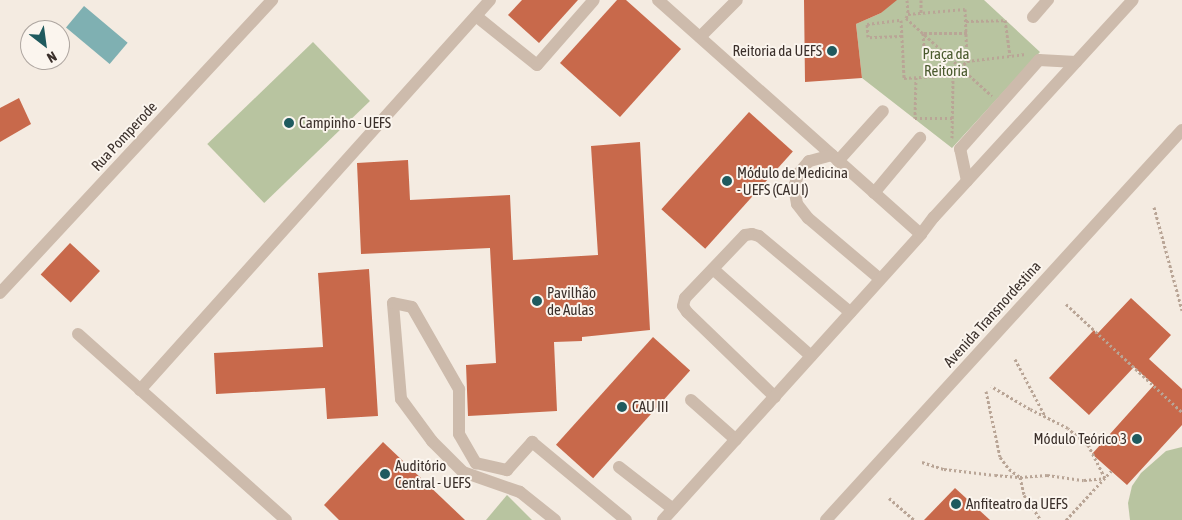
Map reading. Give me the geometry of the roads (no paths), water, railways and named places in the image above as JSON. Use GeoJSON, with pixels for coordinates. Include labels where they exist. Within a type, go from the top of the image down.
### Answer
{"type":"FeatureCollection","features":[{"type":"Feature","properties":{"kind":"street"},"geometry":{"type":"LineString","coordinates":[[140,390],[490,0]]}},
{"type":"Feature","properties":{"kind":"street"},"geometry":{"type":"LineString","coordinates":[[476,16],[537,65],[594,0]]}},
{"type":"Feature","properties":{"kind":"street"},"geometry":{"type":"LineString","coordinates":[[658,0],[921,234]]}},
{"type":"Feature","properties":{"kind":"street"},"geometry":{"type":"LineString","coordinates":[[700,37],[737,0]]}},
{"type":"Feature","properties":{"kind":"street"},"geometry":{"type":"LineString","coordinates":[[1033,17],[1048,0]]}},
{"type":"Feature","properties":{"kind":"street"},"geometry":{"type":"LineString","coordinates":[[664,520],[921,234],[966,181],[1130,1]]}},
{"type":"Feature","properties":{"kind":"street","name":"Rua Pomperode"},"geometry":{"type":"LineString","coordinates":[[0,293],[267,2]]}},
{"type":"Feature","properties":{"kind":"street"},"geometry":{"type":"LineString","coordinates":[[966,181],[960,148],[1039,60],[1076,62]]}},
{"type":"Feature","properties":{"kind":"street"},"geometry":{"type":"LineString","coordinates":[[880,280],[808,218],[797,204],[794,187],[799,172],[809,160],[835,158],[883,111]]}},
{"type":"Feature","properties":{"kind":"street","name":"Avenida Transnordestina"},"geometry":{"type":"LineString","coordinates":[[826,520],[1182,130]]}},
{"type":"Feature","properties":{"kind":"street"},"geometry":{"type":"LineString","coordinates":[[874,193],[920,138]]}},
{"type":"Feature","properties":{"kind":"street"},"geometry":{"type":"LineString","coordinates":[[775,397],[686,312],[683,306],[685,298],[745,234],[759,236],[850,312]]}},
{"type":"Feature","properties":{"kind":"street"},"geometry":{"type":"LineString","coordinates":[[713,269],[811,356]]}},
{"type":"Feature","properties":{"kind":"street"},"geometry":{"type":"LineString","coordinates":[[555,520],[520,492],[463,472],[432,441],[401,399],[393,303],[412,306],[459,389],[459,434],[476,463],[507,470],[532,442],[626,520]]}},
{"type":"Feature","properties":{"kind":"street"},"geometry":{"type":"LineString","coordinates":[[78,334],[286,520]]}},
{"type":"Feature","properties":{"kind":"street"},"geometry":{"type":"LineString","coordinates":[[692,400],[736,440]]}},
{"type":"Feature","properties":{"kind":"street"},"geometry":{"type":"LineString","coordinates":[[619,467],[673,509]]}},
{"type":"Feature","properties":{"kind":"water"},"geometry":{"type":"Polygon","coordinates":[[[84,6],[128,43],[110,64],[70,31],[70,23],[84,6]]]}},
{"type":"Feature","properties":{"kind":"place","name":"Reitoria da UEFS"},"geometry":{"type":"Point","coordinates":[832,51]}},
{"type":"Feature","properties":{"kind":"place","name":"Campinho - UEFS"},"geometry":{"type":"Point","coordinates":[289,123]}},
{"type":"Feature","properties":{"kind":"place","name":"Módulo de Medicina - UEFS (CAU I)"},"geometry":{"type":"Point","coordinates":[727,181]}},
{"type":"Feature","properties":{"kind":"place","name":"Pavilhão de Aulas"},"geometry":{"type":"Point","coordinates":[537,301]}},
{"type":"Feature","properties":{"kind":"place","name":"CAU III"},"geometry":{"type":"Point","coordinates":[622,407]}},
{"type":"Feature","properties":{"kind":"place","name":"Módulo Teórico 3"},"geometry":{"type":"Point","coordinates":[1137,439]}},
{"type":"Feature","properties":{"kind":"place","name":"Auditório Central - UEFS"},"geometry":{"type":"Point","coordinates":[385,474]}},
{"type":"Feature","properties":{"kind":"place","name":"Anfiteatro da UEFS"},"geometry":{"type":"Point","coordinates":[956,504]}},
{"type":"Feature","properties":{"kind":"park label","name":"Praça da Reitoria"},"geometry":{"type":"Point","coordinates":[946,62]}}]}
